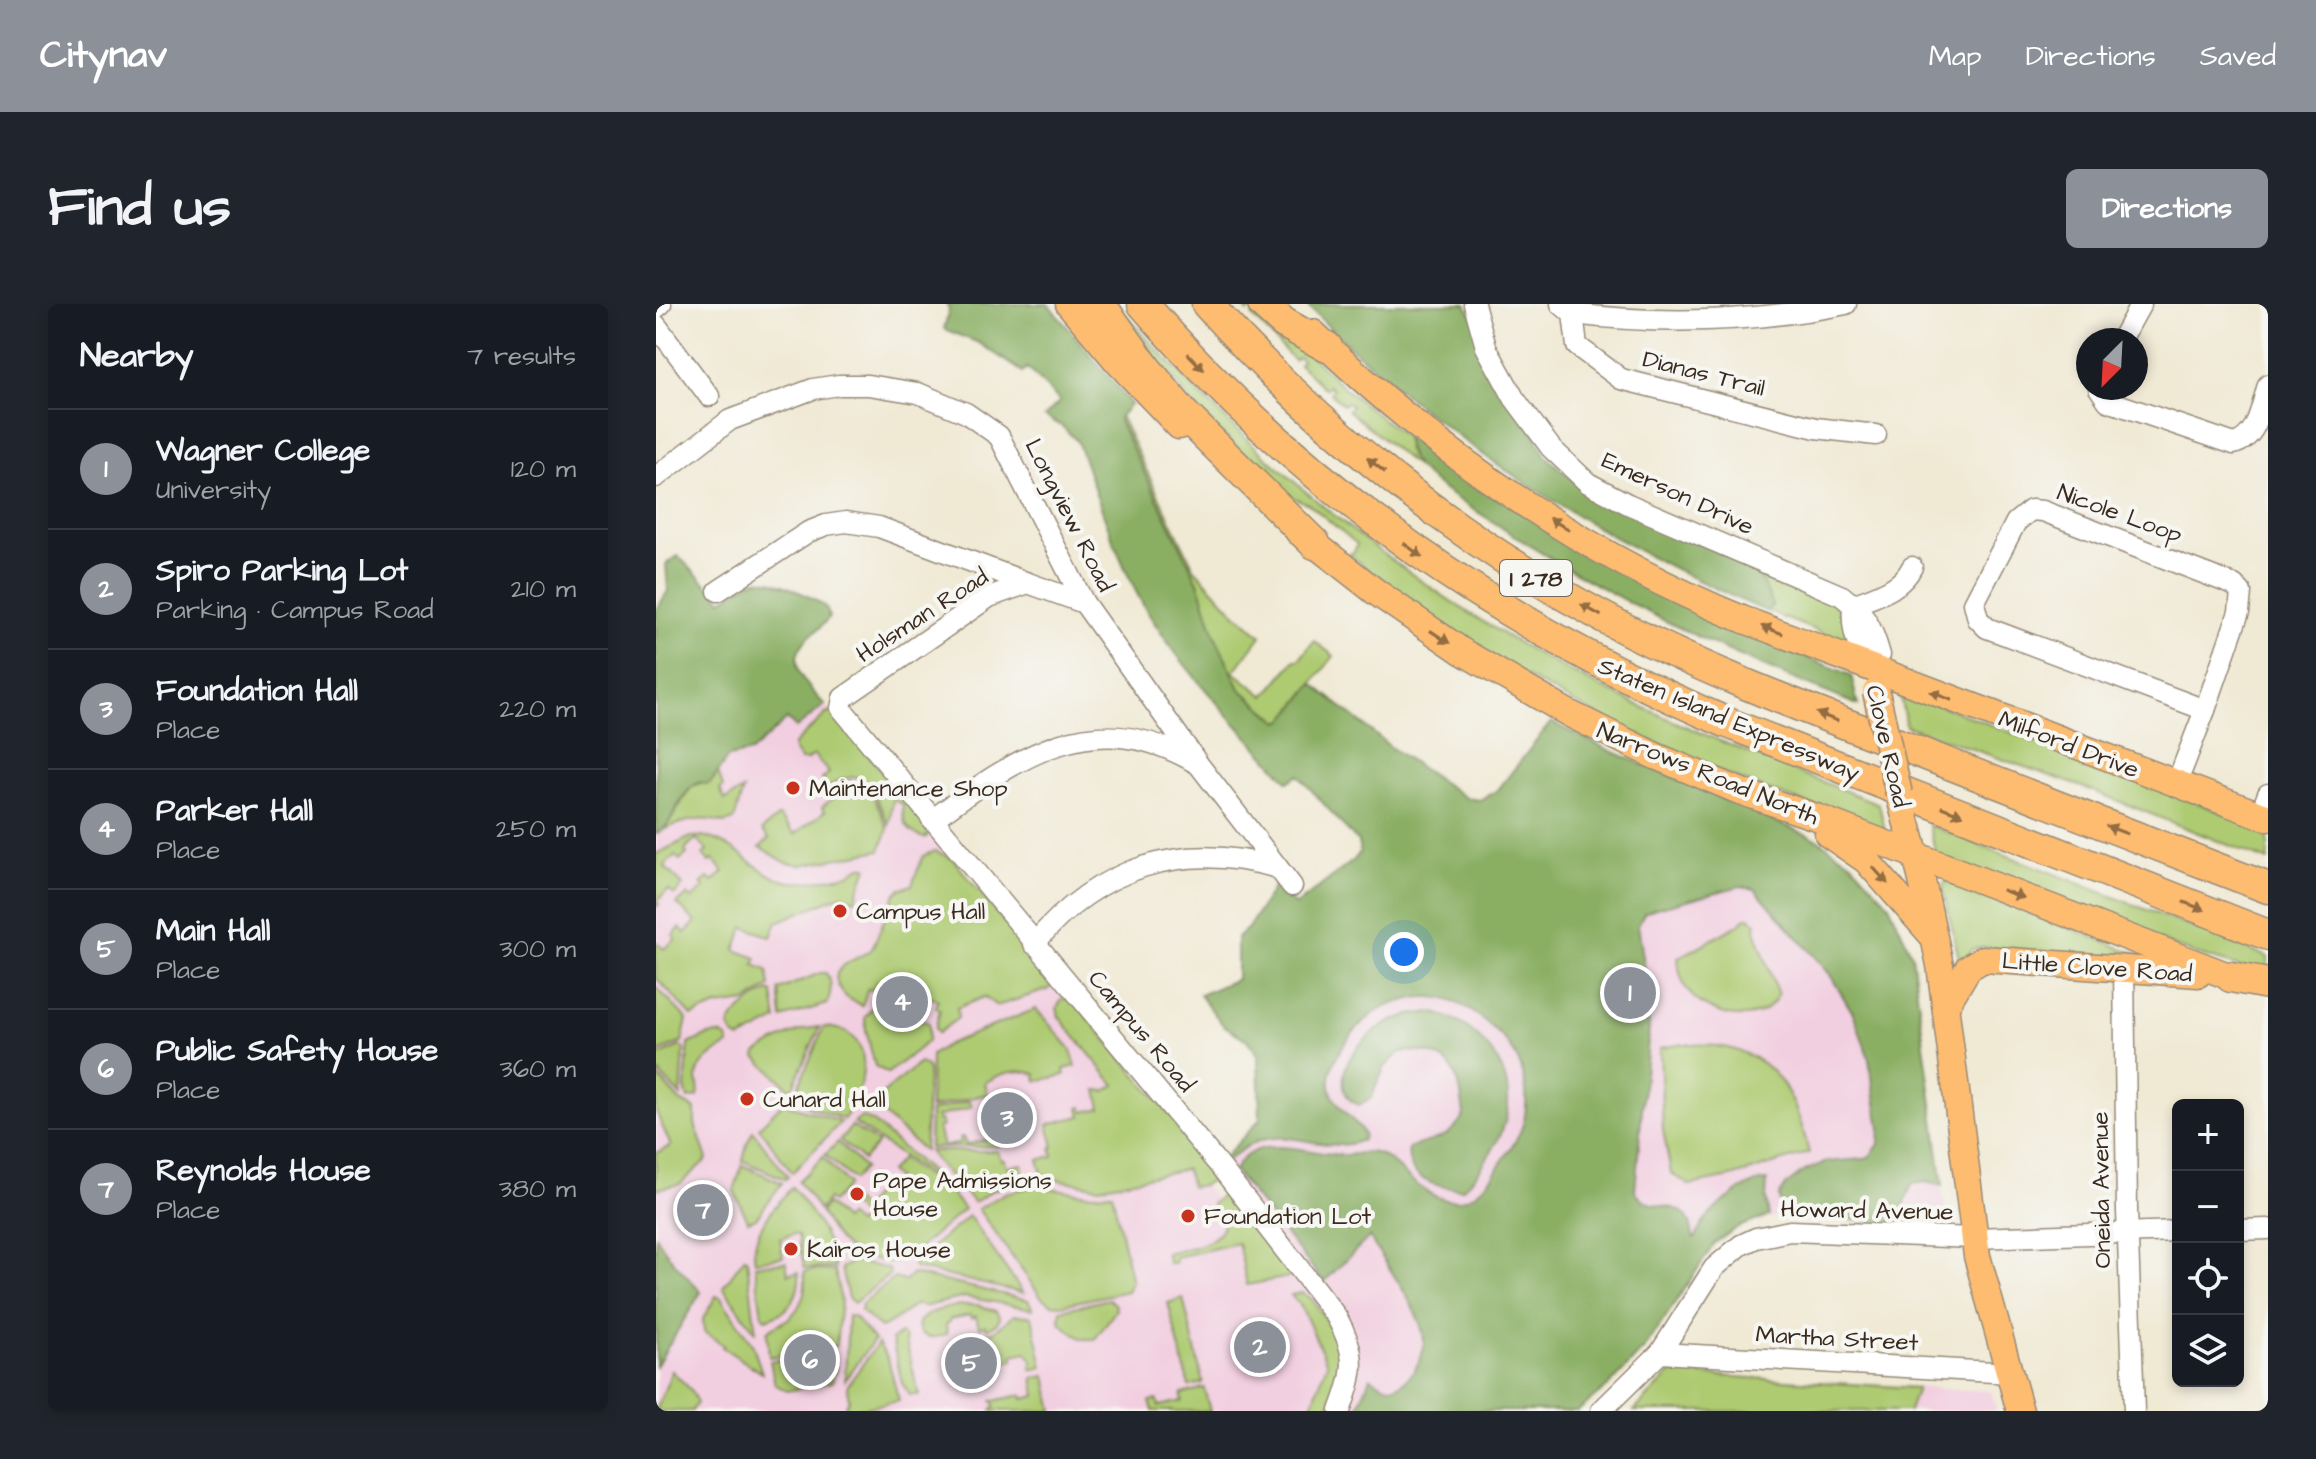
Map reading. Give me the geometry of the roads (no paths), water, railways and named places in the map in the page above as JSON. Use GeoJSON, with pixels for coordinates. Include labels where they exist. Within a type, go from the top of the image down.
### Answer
{"type":"FeatureCollection","features":[{"type":"Feature","properties":{"kind":"highway"},"geometry":{"type":"LineString","coordinates":[[1100,304],[1184,414],[1315,544]]}},
{"type":"Feature","properties":{"kind":"highway","name":"Staten Island Expressway"},"geometry":{"type":"LineString","coordinates":[[1143,304],[1246,413],[1342,496],[1450,576],[1575,651],[1660,694],[1739,728],[2268,935]]}},
{"type":"Feature","properties":{"kind":"highway","name":"Staten Island Expressway"},"geometry":{"type":"LineString","coordinates":[[1207,304],[1286,386],[1379,468],[1471,536],[1600,616],[1737,681],[2268,888]]}},
{"type":"Feature","properties":{"kind":"highway"},"geometry":{"type":"LineString","coordinates":[[1263,304],[1284,323],[1327,347]]}},
{"type":"Feature","properties":{"kind":"highway"},"geometry":{"type":"LineString","coordinates":[[2231,977],[2268,984]]}},
{"type":"Feature","properties":{"kind":"main road","name":"Narrows Road North"},"geometry":{"type":"LineString","coordinates":[[1069,304],[1133,379],[1250,494],[1423,626],[1526,690],[1653,755],[1742,792],[1912,846],[2231,977]]}},
{"type":"Feature","properties":{"kind":"main road","name":"Clove Road"},"geometry":{"type":"LineString","coordinates":[[1284,304],[1327,347],[1445,446],[1494,482],[1580,537],[1664,583],[1873,680],[1935,938],[1974,1238],[2020,1411]]}},
{"type":"Feature","properties":{"kind":"main road","name":"Milford Drive"},"geometry":{"type":"LineString","coordinates":[[1873,680],[2176,785],[2265,809]]}},
{"type":"Feature","properties":{"kind":"main road"},"geometry":{"type":"LineString","coordinates":[[1742,792],[1825,832],[1860,855],[1935,938]]}},
{"type":"Feature","properties":{"kind":"main road","name":"Little Clove Road"},"geometry":{"type":"LineString","coordinates":[[1946,1005],[1965,972],[1983,959],[2231,977]]}},
{"type":"Feature","properties":{"kind":"street"},"geometry":{"type":"LineString","coordinates":[[656,308],[661,304]]}},
{"type":"Feature","properties":{"kind":"street","name":"Emerson Drive"},"geometry":{"type":"LineString","coordinates":[[1474,304],[1486,347],[1499,375],[1537,431],[1578,475],[1628,504],[1817,583],[1853,605]]}},
{"type":"Feature","properties":{"kind":"street"},"geometry":{"type":"LineString","coordinates":[[1567,309],[1656,322],[1756,316],[1846,304]]}},
{"type":"Feature","properties":{"kind":"street"},"geometry":{"type":"LineString","coordinates":[[2128,328],[2141,304]]}},
{"type":"Feature","properties":{"kind":"street","name":"Dianas Trail"},"geometry":{"type":"LineString","coordinates":[[1567,309],[1577,346],[1621,379],[1816,428],[1876,435]]}},
{"type":"Feature","properties":{"kind":"street"},"geometry":{"type":"LineString","coordinates":[[656,325],[709,396]]}},
{"type":"Feature","properties":{"kind":"street","name":"Longview Road"},"geometry":{"type":"LineString","coordinates":[[656,477],[730,420],[813,389],[868,385],[918,393],[966,413],[999,436],[1084,603],[1199,765],[1292,886]]}},
{"type":"Feature","properties":{"kind":"street"},"geometry":{"type":"LineString","coordinates":[[2107,400],[2234,444],[2250,436],[2266,397]]}},
{"type":"Feature","properties":{"kind":"street","name":"Nicole Loop"},"geometry":{"type":"LineString","coordinates":[[2176,785],[2205,710],[2239,612],[2241,592],[2234,585],[2043,511],[2031,510],[2022,516],[1974,603],[1978,619],[1987,628],[2205,710]]}},
{"type":"Feature","properties":{"kind":"street"},"geometry":{"type":"LineString","coordinates":[[718,591],[808,532],[846,522],[879,527],[1028,583]]}},
{"type":"Feature","properties":{"kind":"street"},"geometry":{"type":"LineString","coordinates":[[1873,680],[1857,647],[1852,620],[1853,605],[1898,586],[1906,580],[1912,567]]}},
{"type":"Feature","properties":{"kind":"street","name":"Holsman Road"},"geometry":{"type":"LineString","coordinates":[[840,705],[843,698],[989,597],[1028,583],[1084,603]]}},
{"type":"Feature","properties":{"kind":"street","name":"Campus Road"},"geometry":{"type":"LineString","coordinates":[[840,705],[1223,1170],[1336,1316],[1351,1343],[1353,1362],[1351,1381],[1340,1411]]}},
{"type":"Feature","properties":{"kind":"street"},"geometry":{"type":"LineString","coordinates":[[932,820],[1020,760],[1052,745],[1076,739],[1120,737],[1144,741],[1199,765]]}},
{"type":"Feature","properties":{"kind":"street"},"geometry":{"type":"LineString","coordinates":[[1034,944],[1056,918],[1079,898],[1127,872],[1152,864],[1205,857],[1278,868]]}},
{"type":"Feature","properties":{"kind":"street","name":"Oneida Avenue"},"geometry":{"type":"LineString","coordinates":[[2124,967],[2127,1233],[2134,1411]]}},
{"type":"Feature","properties":{"kind":"street","name":"Little Clove Road"},"geometry":{"type":"LineString","coordinates":[[2231,977],[2268,992]]}},
{"type":"Feature","properties":{"kind":"street"},"geometry":{"type":"LineString","coordinates":[[2244,1230],[2268,1229]]}},
{"type":"Feature","properties":{"kind":"street","name":"Howard Avenue"},"geometry":{"type":"LineString","coordinates":[[1601,1411],[1660,1353],[1714,1268],[1741,1245],[1756,1238],[1790,1231],[1974,1238],[2172,1231]]}},
{"type":"Feature","properties":{"kind":"street","name":"Martha Street"},"geometry":{"type":"LineString","coordinates":[[1660,1353],[2011,1373]]}},
{"type":"Feature","properties":{"kind":"place","name":"Maintenance Shop"},"geometry":{"type":"Point","coordinates":[793,788]}},
{"type":"Feature","properties":{"kind":"place","name":"Campus Hall"},"geometry":{"type":"Point","coordinates":[840,911]}},
{"type":"Feature","properties":{"kind":"place","name":"Wagner College"},"geometry":{"type":"Point","coordinates":[1630,993]}},
{"type":"Feature","properties":{"kind":"place","name":"Parker Hall"},"geometry":{"type":"Point","coordinates":[902,1002]}},
{"type":"Feature","properties":{"kind":"place","name":"Cunard Hall"},"geometry":{"type":"Point","coordinates":[747,1099]}},
{"type":"Feature","properties":{"kind":"place","name":"Foundation Hall"},"geometry":{"type":"Point","coordinates":[1007,1118]}},
{"type":"Feature","properties":{"kind":"place","name":"Pape Admissions House"},"geometry":{"type":"Point","coordinates":[857,1194]}},
{"type":"Feature","properties":{"kind":"place","name":"Reynolds House"},"geometry":{"type":"Point","coordinates":[703,1210]}},
{"type":"Feature","properties":{"kind":"place","name":"Foundation Lot"},"geometry":{"type":"Point","coordinates":[1188,1216]}},
{"type":"Feature","properties":{"kind":"place","name":"Kairos House"},"geometry":{"type":"Point","coordinates":[791,1249]}},
{"type":"Feature","properties":{"kind":"place","name":"Spiro Parking Lot"},"geometry":{"type":"Point","coordinates":[1260,1347]}},
{"type":"Feature","properties":{"kind":"place","name":"Public Safety House"},"geometry":{"type":"Point","coordinates":[810,1360]}},
{"type":"Feature","properties":{"kind":"place","name":"Main Hall"},"geometry":{"type":"Point","coordinates":[971,1363]}}]}
